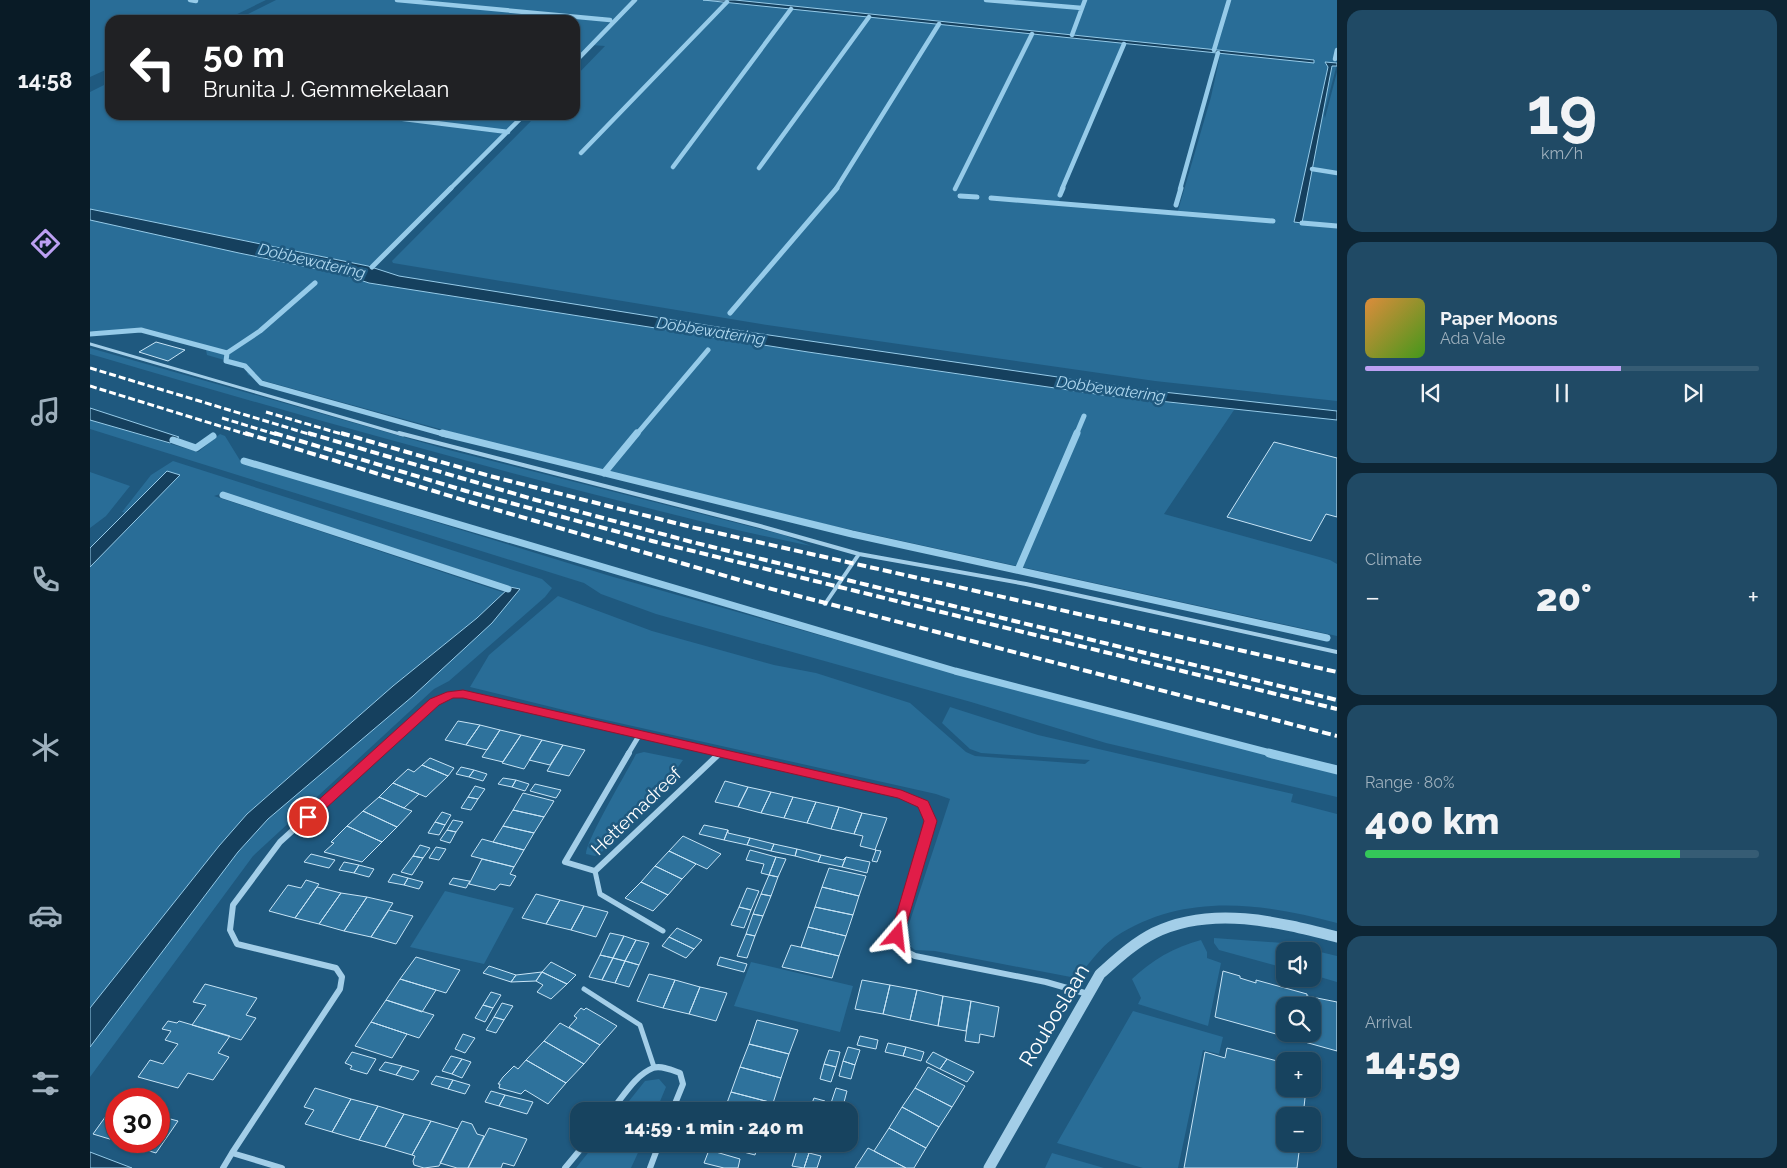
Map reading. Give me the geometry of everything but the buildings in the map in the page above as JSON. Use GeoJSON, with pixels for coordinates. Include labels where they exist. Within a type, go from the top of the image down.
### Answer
{"type":"FeatureCollection","features":[{"type":"Feature","properties":{"kind":"street"},"geometry":{"type":"LineString","coordinates":[[223,1168],[340,989],[342,977],[336,968],[237,944],[230,930],[233,905],[280,842],[434,702],[451,694],[463,694],[901,794],[924,804],[930,821],[897,936],[901,949],[915,956],[1046,982],[1088,994]]}},
{"type":"Feature","properties":{"kind":"street","name":"Hettemadreef"},"geometry":{"type":"LineString","coordinates":[[640,734],[565,862],[595,871],[720,752]]}},
{"type":"Feature","properties":{"kind":"street","name":"Rouboslaan"},"geometry":{"type":"LineString","coordinates":[[989,1168],[1100,974],[1117,955],[1138,940],[1162,928],[1194,919],[1238,917],[1264,919],[1337,936]]}},
{"type":"Feature","properties":{"kind":"street"},"geometry":{"type":"LineString","coordinates":[[618,1102],[639,1077],[654,1066],[668,1068],[680,1073],[682,1084],[675,1102]]}},
{"type":"Feature","properties":{"kind":"street"},"geometry":{"type":"LineString","coordinates":[[565,1168],[578,1152]]}},
{"type":"Feature","properties":{"kind":"street"},"geometry":{"type":"LineString","coordinates":[[650,1168],[656,1152]]}},
{"type":"Feature","properties":{"kind":"street"},"geometry":{"type":"LineString","coordinates":[[232,1154],[282,1168]]}},
{"type":"Feature","properties":{"kind":"lane"},"geometry":{"type":"LineString","coordinates":[[90,344],[244,390],[458,450],[760,526],[859,554],[1026,584],[1337,652]]}},
{"type":"Feature","properties":{"kind":"lane"},"geometry":{"type":"LineString","coordinates":[[825,604],[859,554]]}},
{"type":"Feature","properties":{"kind":"lane","name":"Hettemadreef"},"geometry":{"type":"LineString","coordinates":[[595,871],[600,894],[663,931]]}},
{"type":"Feature","properties":{"kind":"lane"},"geometry":{"type":"LineString","coordinates":[[584,989],[640,1025],[654,1066]]}},
{"type":"Feature","properties":{"kind":"shaded area"},"geometry":{"type":"Polygon","coordinates":[[[90,0],[266,0],[235,15],[105,15],[105,70],[90,77],[90,0]]]}},
{"type":"Feature","properties":{"kind":"shaded area"},"geometry":{"type":"Polygon","coordinates":[[[276,0],[1337,0],[1337,64],[1324,114],[1325,118],[1337,72],[1337,401],[1155,381],[761,324],[393,263],[392,261],[532,120],[580,120],[580,72],[605,46],[591,45],[580,57],[580,15],[246,15],[276,0]],[[1124,41],[1095,108],[1058,204],[1177,214],[1211,97],[1221,51],[1124,41]]]}},
{"type":"Feature","properties":{"kind":"shaded area"},"geometry":{"type":"Polygon","coordinates":[[[105,84],[105,120],[520,120],[391,250],[377,263],[368,266],[90,209],[90,92],[105,84]]]}},
{"type":"Feature","properties":{"kind":"shaded area"},"geometry":{"type":"Polygon","coordinates":[[[90,220],[342,274],[369,283],[1017,383],[1234,410],[1164,514],[1330,560],[1337,564],[1337,636],[724,502],[564,463],[261,380],[248,375],[245,366],[207,355],[205,345],[144,328],[90,331],[90,220]]]}},
{"type":"Feature","properties":{"kind":"shaded area"},"geometry":{"type":"Polygon","coordinates":[[[90,348],[449,450],[784,535],[811,546],[662,512],[391,440],[90,354],[90,348]]]}},
{"type":"Feature","properties":{"kind":"shaded area"},"geometry":{"type":"Polygon","coordinates":[[[90,420],[198,452],[220,434],[225,436],[241,462],[610,576],[957,674],[1337,773],[1337,797],[1106,743],[971,702],[656,614],[601,594],[584,583],[90,429],[90,420]]]}},
{"type":"Feature","properties":{"kind":"shaded area"},"geometry":{"type":"Polygon","coordinates":[[[173,461],[542,579],[552,588],[545,597],[449,681],[434,689],[253,856],[90,1077],[90,1047],[238,852],[268,819],[413,696],[519,589],[223,493],[214,496],[505,593],[393,686],[247,814],[219,846],[90,1008],[90,567],[180,475],[167,472],[126,513],[122,512],[151,475],[173,461]]]}},
{"type":"Feature","properties":{"kind":"shaded area"},"geometry":{"type":"Polygon","coordinates":[[[90,472],[130,486],[106,516],[90,528],[90,472]]]}},
{"type":"Feature","properties":{"kind":"shaded area"},"geometry":{"type":"Polygon","coordinates":[[[558,596],[652,631],[774,665],[816,673],[910,703],[966,752],[975,756],[1085,764],[1090,760],[981,753],[970,749],[942,723],[950,707],[1038,735],[1293,794],[1291,802],[1337,814],[1337,923],[1280,910],[1252,907],[1196,908],[1168,913],[1141,923],[1109,941],[1076,978],[935,951],[915,950],[907,944],[906,933],[950,799],[936,794],[588,716],[470,687],[489,655],[558,596]]]}},
{"type":"Feature","properties":{"kind":"shaded area"},"geometry":{"type":"Polygon","coordinates":[[[644,752],[683,760],[666,784],[601,853],[595,856],[586,854],[599,821],[636,754],[644,752]]]}},
{"type":"Feature","properties":{"kind":"shaded area"},"geometry":{"type":"Polygon","coordinates":[[[445,891],[514,908],[484,964],[410,947],[445,891]]]}},
{"type":"Feature","properties":{"kind":"shaded area"},"geometry":{"type":"Polygon","coordinates":[[[1214,938],[1276,942],[1276,966],[1219,950],[1214,943],[1214,938]]]}},
{"type":"Feature","properties":{"kind":"shaded area"},"geometry":{"type":"Polygon","coordinates":[[[1201,940],[1207,952],[1207,958],[1221,963],[1208,1026],[1138,1004],[1141,998],[1132,979],[1164,955],[1182,946],[1201,940]]]}},
{"type":"Feature","properties":{"kind":"shaded area"},"geometry":{"type":"Polygon","coordinates":[[[1321,952],[1337,956],[1337,982],[1321,977],[1321,952]]]}},
{"type":"Feature","properties":{"kind":"shaded area"},"geometry":{"type":"Polygon","coordinates":[[[751,962],[853,986],[840,1032],[734,1006],[751,962]]]}},
{"type":"Feature","properties":{"kind":"shaded area"},"geometry":{"type":"Polygon","coordinates":[[[1133,1011],[1223,1037],[1219,1054],[1203,1050],[1178,1168],[1143,1168],[1057,1143],[1133,1011]]]}},
{"type":"Feature","properties":{"kind":"shaded area"},"geometry":{"type":"Polygon","coordinates":[[[659,1079],[666,1087],[660,1102],[628,1102],[645,1081],[659,1079]]]}},
{"type":"Feature","properties":{"kind":"shaded area"},"geometry":{"type":"Polygon","coordinates":[[[589,1152],[638,1152],[631,1168],[576,1168],[589,1152]]]}},
{"type":"Feature","properties":{"kind":"shaded area"},"geometry":{"type":"Polygon","coordinates":[[[1052,1153],[1104,1168],[1045,1168],[1052,1153]]]}},
{"type":"Feature","properties":{"kind":"water"},"geometry":{"type":"Polygon","coordinates":[[[703,0],[735,0],[1314,60],[1314,63],[703,0]]]}},
{"type":"Feature","properties":{"kind":"water"},"geometry":{"type":"Polygon","coordinates":[[[1325,62],[1337,63],[1337,66],[1332,66],[1302,223],[1294,222],[1328,67],[1325,62]]]}},
{"type":"Feature","properties":{"kind":"water","name":"Dobbewatering"},"geometry":{"type":"Polygon","coordinates":[[[90,209],[368,266],[399,276],[755,333],[1154,391],[1337,411],[1337,420],[1103,395],[808,352],[369,283],[342,274],[90,220],[90,209]]]}},
{"type":"Feature","properties":{"kind":"water"},"geometry":{"type":"Polygon","coordinates":[[[90,408],[179,437],[170,443],[90,420],[90,408]]]}},
{"type":"Feature","properties":{"kind":"water"},"geometry":{"type":"Polygon","coordinates":[[[167,471],[180,475],[90,567],[90,548],[167,471]]]}},
{"type":"Feature","properties":{"kind":"water"},"geometry":{"type":"Polygon","coordinates":[[[510,587],[520,589],[492,623],[413,696],[268,819],[238,852],[90,1047],[90,1008],[219,846],[247,814],[393,686],[477,618],[510,587]]]}},
{"type":"Feature","properties":{"kind":"water"},"geometry":{"type":"Polygon","coordinates":[[[90,1152],[132,1168],[90,1168],[90,1152]]]}},
{"type":"Feature","properties":{"kind":"waterway"},"geometry":{"type":"LineString","coordinates":[[190,0],[196,1]]}},
{"type":"Feature","properties":{"kind":"waterway"},"geometry":{"type":"LineString","coordinates":[[397,0],[557,15]]}},
{"type":"Feature","properties":{"kind":"waterway"},"geometry":{"type":"LineString","coordinates":[[580,57],[635,0]]}},
{"type":"Feature","properties":{"kind":"waterway"},"geometry":{"type":"LineString","coordinates":[[986,0],[1082,8]]}},
{"type":"Feature","properties":{"kind":"waterway"},"geometry":{"type":"LineString","coordinates":[[1072,35],[1085,0]]}},
{"type":"Feature","properties":{"kind":"waterway"},"geometry":{"type":"LineString","coordinates":[[1214,50],[1229,0]]}},
{"type":"Feature","properties":{"kind":"waterway"},"geometry":{"type":"LineString","coordinates":[[581,153],[727,2]]}},
{"type":"Feature","properties":{"kind":"waterway"},"geometry":{"type":"LineString","coordinates":[[673,167],[791,9]]}},
{"type":"Feature","properties":{"kind":"waterway"},"geometry":{"type":"LineString","coordinates":[[580,17],[610,20]]}},
{"type":"Feature","properties":{"kind":"waterway"},"geometry":{"type":"LineString","coordinates":[[759,168],[869,17]]}},
{"type":"Feature","properties":{"kind":"waterway"},"geometry":{"type":"LineString","coordinates":[[836,189],[939,24]]}},
{"type":"Feature","properties":{"kind":"waterway"},"geometry":{"type":"LineString","coordinates":[[955,189],[1032,34]]}},
{"type":"Feature","properties":{"kind":"waterway"},"geometry":{"type":"LineString","coordinates":[[1062,189],[1124,44]]}},
{"type":"Feature","properties":{"kind":"waterway"},"geometry":{"type":"LineString","coordinates":[[1335,59],[1337,50]]}},
{"type":"Feature","properties":{"kind":"waterway"},"geometry":{"type":"LineString","coordinates":[[1180,189],[1218,53]]}},
{"type":"Feature","properties":{"kind":"waterway"},"geometry":{"type":"LineString","coordinates":[[412,120],[507,132]]}},
{"type":"Feature","properties":{"kind":"waterway"},"geometry":{"type":"LineString","coordinates":[[507,132],[519,120]]}},
{"type":"Feature","properties":{"kind":"waterway","name":"Dobbewatering"},"geometry":{"type":"LineString","coordinates":[[372,267],[507,132]]}},
{"type":"Feature","properties":{"kind":"waterway"},"geometry":{"type":"LineString","coordinates":[[1312,169],[1337,173]]}},
{"type":"Feature","properties":{"kind":"waterway"},"geometry":{"type":"LineString","coordinates":[[730,313],[837,188]]}},
{"type":"Feature","properties":{"kind":"waterway"},"geometry":{"type":"LineString","coordinates":[[1060,195],[1063,188]]}},
{"type":"Feature","properties":{"kind":"waterway"},"geometry":{"type":"LineString","coordinates":[[1176,205],[1181,188]]}},
{"type":"Feature","properties":{"kind":"waterway"},"geometry":{"type":"LineString","coordinates":[[960,196],[977,197]]}},
{"type":"Feature","properties":{"kind":"waterway"},"geometry":{"type":"LineString","coordinates":[[991,198],[1273,221]]}},
{"type":"Feature","properties":{"kind":"waterway"},"geometry":{"type":"LineString","coordinates":[[1302,223],[1337,226]]}},
{"type":"Feature","properties":{"kind":"waterway"},"geometry":{"type":"LineString","coordinates":[[227,353],[260,331],[315,283]]}},
{"type":"Feature","properties":{"kind":"waterway"},"geometry":{"type":"LineString","coordinates":[[90,334],[141,330],[227,353]]}},
{"type":"Feature","properties":{"kind":"waterway"},"geometry":{"type":"LineString","coordinates":[[636,435],[708,350]]}},
{"type":"Feature","properties":{"kind":"waterway"},"geometry":{"type":"LineString","coordinates":[[227,353],[226,361],[245,366],[261,383],[447,435]]}},
{"type":"Feature","properties":{"kind":"waterway"},"geometry":{"type":"LineString","coordinates":[[1076,435],[1084,416]]}},
{"type":"Feature","properties":{"kind":"waterway"},"geometry":{"type":"LineString","coordinates":[[442,433],[604,473]]}},
{"type":"Feature","properties":{"kind":"waterway"},"geometry":{"type":"LineString","coordinates":[[604,473],[637,433]]}},
{"type":"Feature","properties":{"kind":"waterway"},"geometry":{"type":"LineString","coordinates":[[1018,570],[1077,433]]}},
{"type":"Feature","properties":{"kind":"waterway"},"geometry":{"type":"LineString","coordinates":[[173,440],[196,448],[213,436]]}},
{"type":"Feature","properties":{"kind":"waterway"},"geometry":{"type":"LineString","coordinates":[[244,461],[955,671],[1274,754]]}},
{"type":"Feature","properties":{"kind":"waterway"},"geometry":{"type":"LineString","coordinates":[[604,473],[852,534],[1327,638]]}},
{"type":"Feature","properties":{"kind":"waterway"},"geometry":{"type":"LineString","coordinates":[[223,495],[508,589]]}},
{"type":"Feature","properties":{"kind":"waterway"},"geometry":{"type":"LineString","coordinates":[[1269,753],[1337,770]]}},
{"type":"Feature","properties":{"kind":"railway"},"geometry":{"type":"LineString","coordinates":[[90,368],[312,435]]}},
{"type":"Feature","properties":{"kind":"railway"},"geometry":{"type":"LineString","coordinates":[[90,386],[249,435]]}},
{"type":"Feature","properties":{"kind":"railway"},"geometry":{"type":"LineString","coordinates":[[266,412],[345,435]]}},
{"type":"Feature","properties":{"kind":"railway"},"geometry":{"type":"LineString","coordinates":[[222,418],[278,435]]}},
{"type":"Feature","properties":{"kind":"railway"},"geometry":{"type":"LineString","coordinates":[[245,433],[473,503],[764,587],[1337,736]]}},
{"type":"Feature","properties":{"kind":"railway"},"geometry":{"type":"LineString","coordinates":[[274,433],[466,491],[652,541],[1337,709]]}},
{"type":"Feature","properties":{"kind":"railway"},"geometry":{"type":"LineString","coordinates":[[308,433],[536,500],[692,542],[1337,700]]}},
{"type":"Feature","properties":{"kind":"railway"},"geometry":{"type":"LineString","coordinates":[[341,433],[490,476],[691,527],[1337,672]]}},
{"type":"Feature","properties":{"kind":"route"},"geometry":{"type":"LineString","coordinates":[[308,817],[434,702],[451,694],[463,694],[901,794],[924,804],[930,821],[897,936]]}}]}
